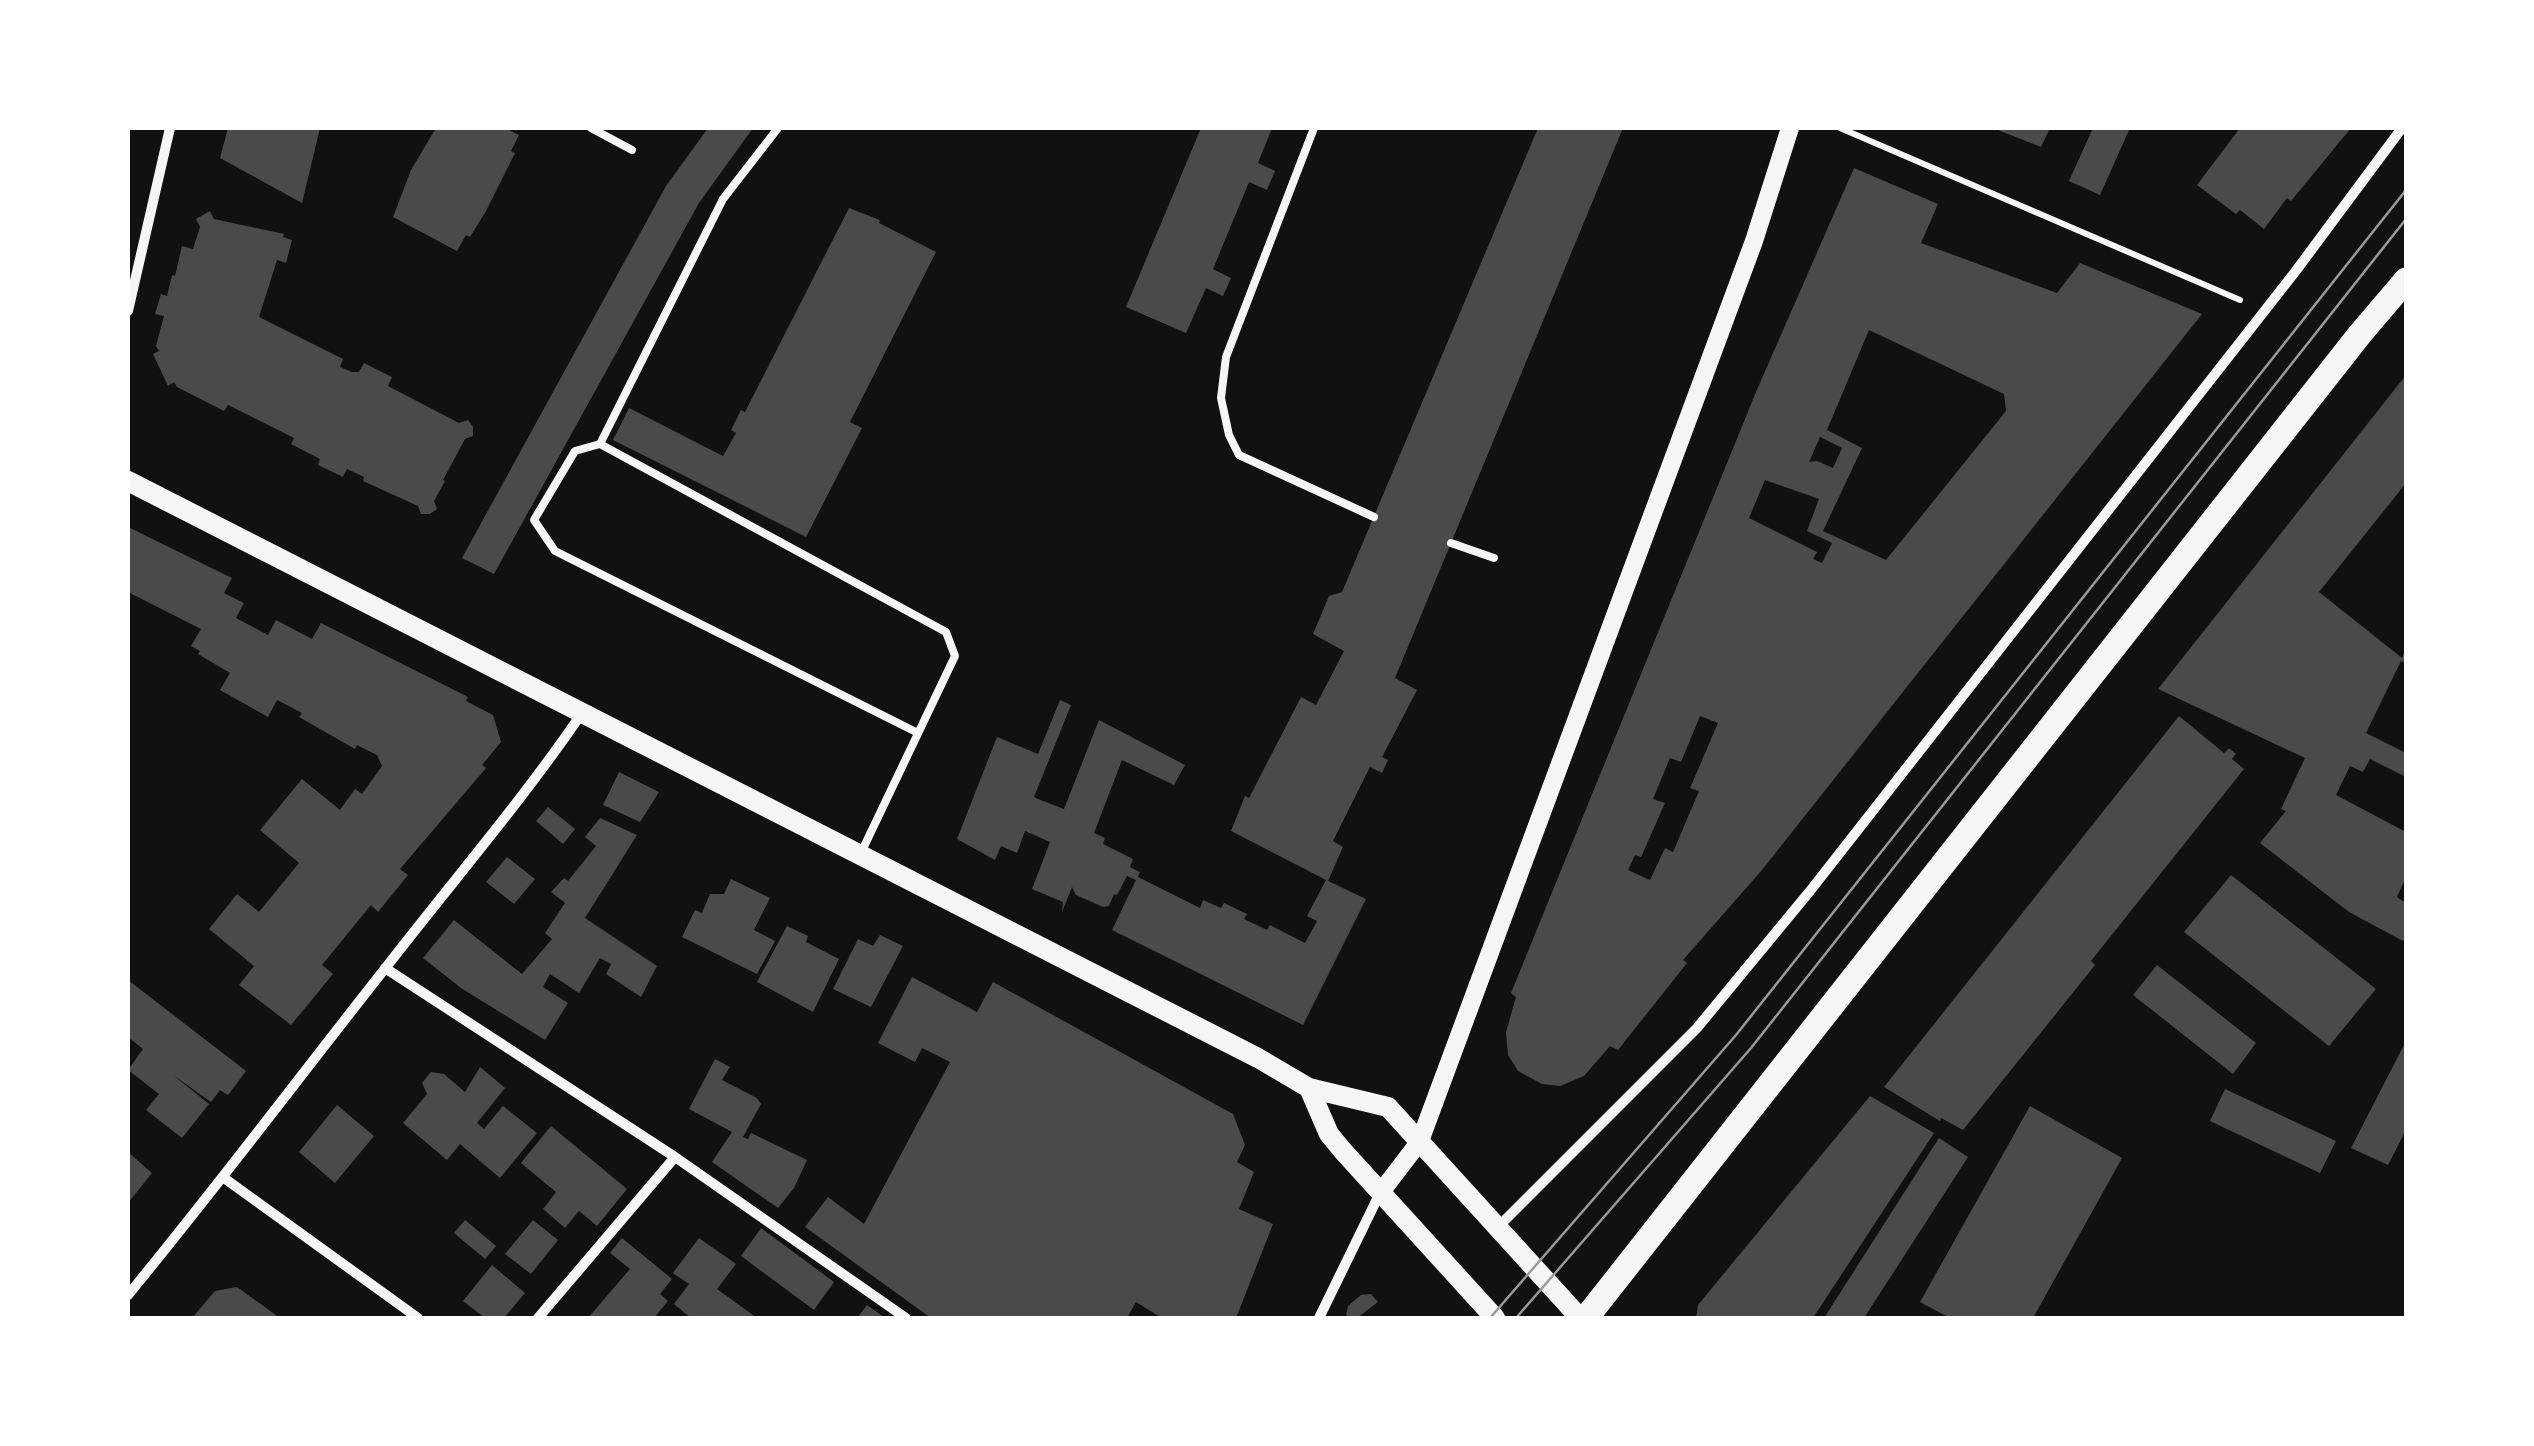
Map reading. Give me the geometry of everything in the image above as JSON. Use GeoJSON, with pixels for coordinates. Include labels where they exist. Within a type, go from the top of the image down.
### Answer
{"type":"FeatureCollection","features":[{"type":"Feature","properties":{"kind":"main road"},"geometry":{"type":"LineString","coordinates":[[128,481],[1258,1058],[1308,1088],[1388,1107],[1582,1318],[2406,280]]}},
{"type":"Feature","properties":{"kind":"main road"},"geometry":{"type":"LineString","coordinates":[[1308,1088],[1330,1134],[1495,1318]]}},
{"type":"Feature","properties":{"kind":"street"},"geometry":{"type":"LineString","coordinates":[[128,311],[170,128]]}},
{"type":"Feature","properties":{"kind":"street"},"geometry":{"type":"LineString","coordinates":[[1319,1318],[1381,1192],[1420,1141],[1754,241],[1790,128]]}},
{"type":"Feature","properties":{"kind":"street"},"geometry":{"type":"LineString","coordinates":[[1498,1227],[1710,1013],[1810,891],[2402,128]]}},
{"type":"Feature","properties":{"kind":"street"},"geometry":{"type":"LineString","coordinates":[[128,1295],[549,762],[582,712]]}},
{"type":"Feature","properties":{"kind":"street"},"geometry":{"type":"LineString","coordinates":[[385,968],[675,1156],[906,1318]]}},
{"type":"Feature","properties":{"kind":"street"},"geometry":{"type":"LineString","coordinates":[[538,1318],[675,1156]]}},
{"type":"Feature","properties":{"kind":"street"},"geometry":{"type":"LineString","coordinates":[[224,1178],[418,1318]]}},
{"type":"Feature","properties":{"kind":"lane"},"geometry":{"type":"LineString","coordinates":[[591,128],[632,150]]}},
{"type":"Feature","properties":{"kind":"lane"},"geometry":{"type":"LineString","coordinates":[[600,444],[724,199],[778,128]]}},
{"type":"Feature","properties":{"kind":"lane"},"geometry":{"type":"LineString","coordinates":[[1314,128],[1226,357],[1221,398],[1228,434],[1239,456],[1374,516]]}},
{"type":"Feature","properties":{"kind":"lane"},"geometry":{"type":"LineString","coordinates":[[860,854],[955,656],[946,632],[600,444],[575,451],[534,520],[555,551],[918,733]]}},
{"type":"Feature","properties":{"kind":"lane"},"geometry":{"type":"LineString","coordinates":[[1451,543],[1494,558]]}},
{"type":"Feature","properties":{"kind":"path"},"geometry":{"type":"LineString","coordinates":[[1840,128],[2264,310]]}},
{"type":"Feature","properties":{"kind":"building"},"geometry":{"type":"Polygon","coordinates":[[[228,128],[320,128],[302,203],[220,158],[228,128]]]}},
{"type":"Feature","properties":{"kind":"building"},"geometry":{"type":"Polygon","coordinates":[[[436,128],[505,128],[519,135],[511,151],[515,153],[486,211],[457,251],[393,217],[411,170],[436,128]]]}},
{"type":"Feature","properties":{"kind":"building"},"geometry":{"type":"Polygon","coordinates":[[[708,128],[753,128],[699,203],[494,574],[462,558],[666,186],[708,128]]]}},
{"type":"Feature","properties":{"kind":"building"},"geometry":{"type":"Polygon","coordinates":[[[1201,128],[1272,128],[1258,163],[1275,171],[1267,190],[1249,182],[1213,269],[1231,278],[1223,296],[1206,288],[1186,333],[1126,307],[1201,128]]]}},
{"type":"Feature","properties":{"kind":"building"},"geometry":{"type":"Polygon","coordinates":[[[1538,128],[1623,128],[1395,678],[1417,690],[1382,757],[1388,760],[1382,773],[1370,767],[1333,841],[1343,847],[1328,881],[1231,831],[1245,796],[1249,798],[1301,697],[1316,705],[1344,651],[1313,634],[1329,596],[1342,592],[1538,128]]]}},
{"type":"Feature","properties":{"kind":"building"},"geometry":{"type":"Polygon","coordinates":[[[1993,128],[2050,128],[2041,147],[1993,128]]]}},
{"type":"Feature","properties":{"kind":"building"},"geometry":{"type":"Polygon","coordinates":[[[2093,128],[2130,128],[2100,195],[2069,181],[2093,128]]]}},
{"type":"Feature","properties":{"kind":"building"},"geometry":{"type":"Polygon","coordinates":[[[2240,128],[2351,128],[2264,229],[2197,185],[2240,128]]]}},
{"type":"Feature","properties":{"kind":"building"},"geometry":{"type":"Polygon","coordinates":[[[1854,168],[1938,204],[1921,243],[2057,293],[2080,263],[2202,314],[1762,870],[1683,960],[1687,963],[1618,1050],[1610,1046],[1584,1076],[1560,1086],[1542,1084],[1518,1071],[1508,1055],[1506,1032],[1516,997],[1511,993],[1756,392],[1854,168]],[[1869,330],[1827,430],[1862,448],[1823,531],[1886,560],[2006,411],[2004,394],[1869,330]],[[1820,437],[1809,462],[1833,468],[1842,448],[1820,437]],[[1765,480],[1749,518],[1817,552],[1813,559],[1822,563],[1832,543],[1807,531],[1819,499],[1765,480]],[[1700,716],[1681,762],[1670,758],[1653,799],[1665,803],[1641,857],[1635,855],[1628,870],[1650,880],[1665,848],[1673,852],[1699,791],[1690,788],[1718,723],[1700,716]]]}},
{"type":"Feature","properties":{"kind":"building"},"geometry":{"type":"Polygon","coordinates":[[[849,208],[880,220],[879,223],[936,252],[850,422],[862,428],[806,537],[613,440],[629,408],[723,456],[736,433],[731,430],[741,410],[745,412],[849,208]]]}},
{"type":"Feature","properties":{"kind":"building"},"geometry":{"type":"Polygon","coordinates":[[[210,211],[214,219],[284,234],[292,240],[286,263],[277,260],[259,317],[343,359],[340,367],[359,372],[364,363],[392,377],[388,386],[459,423],[468,420],[473,436],[465,439],[443,480],[434,501],[437,509],[421,514],[418,506],[363,481],[364,477],[347,469],[343,477],[318,465],[320,459],[291,444],[294,438],[228,405],[224,411],[174,382],[168,386],[153,354],[159,351],[156,346],[164,316],[155,314],[161,294],[167,296],[172,275],[175,276],[182,246],[193,249],[200,227],[196,219],[210,211]]]}},
{"type":"Feature","properties":{"kind":"building"},"geometry":{"type":"Polygon","coordinates":[[[2406,375],[2406,483],[2319,592],[2402,658],[2406,649],[2406,664],[2401,661],[2366,733],[2406,753],[2406,777],[2370,759],[2363,772],[2350,766],[2336,795],[2406,832],[2406,877],[2397,897],[2406,903],[2403,941],[2349,912],[2260,843],[2286,811],[2281,809],[2305,758],[2158,689],[2406,375]]]}},
{"type":"Feature","properties":{"kind":"building"},"geometry":{"type":"Polygon","coordinates":[[[128,527],[232,578],[224,593],[244,603],[236,618],[268,635],[276,620],[312,639],[321,623],[468,697],[466,701],[493,715],[501,742],[482,765],[486,768],[400,869],[408,875],[378,912],[371,905],[322,965],[333,974],[291,1025],[239,985],[254,966],[209,929],[237,894],[259,912],[299,863],[260,830],[302,779],[340,810],[355,789],[362,794],[382,766],[377,755],[357,745],[355,749],[277,700],[268,717],[220,690],[230,673],[191,646],[201,629],[128,592],[128,527]]]}},
{"type":"Feature","properties":{"kind":"building"},"geometry":{"type":"Polygon","coordinates":[[[1060,700],[1071,705],[1034,797],[1064,809],[1099,720],[1185,765],[1174,785],[1122,760],[1094,833],[1105,838],[1103,844],[1133,859],[1130,867],[1140,872],[1138,877],[1200,908],[1203,900],[1221,908],[1224,903],[1247,914],[1244,919],[1267,930],[1270,925],[1305,943],[1317,921],[1307,916],[1326,880],[1366,899],[1303,1025],[1112,930],[1136,880],[1127,876],[1109,906],[1103,907],[1076,895],[1072,887],[1062,912],[1063,902],[1032,889],[1050,842],[1025,831],[1017,853],[1001,846],[995,860],[957,839],[997,737],[1038,754],[1060,700]]]}},
{"type":"Feature","properties":{"kind":"building"},"geometry":{"type":"Polygon","coordinates":[[[2179,716],[2224,753],[2229,748],[2236,754],[2232,759],[2244,769],[2091,961],[2095,965],[1963,1130],[1941,1118],[1940,1121],[1884,1087],[2179,716]]]}},
{"type":"Feature","properties":{"kind":"building"},"geometry":{"type":"Polygon","coordinates":[[[619,772],[659,792],[640,822],[603,805],[619,772]]]}},
{"type":"Feature","properties":{"kind":"building"},"geometry":{"type":"Polygon","coordinates":[[[548,807],[575,829],[563,844],[536,821],[548,807]]]}},
{"type":"Feature","properties":{"kind":"building"},"geometry":{"type":"Polygon","coordinates":[[[600,818],[637,835],[585,918],[657,966],[641,997],[606,974],[611,964],[600,958],[579,993],[550,974],[543,987],[568,1003],[545,1040],[461,988],[423,958],[454,920],[522,974],[552,939],[545,933],[565,903],[551,892],[564,878],[568,881],[596,846],[585,837],[600,818]]]}},
{"type":"Feature","properties":{"kind":"building"},"geometry":{"type":"Polygon","coordinates":[[[507,857],[535,879],[514,904],[486,882],[507,857]]]}},
{"type":"Feature","properties":{"kind":"building"},"geometry":{"type":"Polygon","coordinates":[[[2231,875],[2376,989],[2329,1046],[2184,932],[2231,875]]]}},
{"type":"Feature","properties":{"kind":"building"},"geometry":{"type":"Polygon","coordinates":[[[731,879],[770,898],[754,930],[775,941],[757,974],[682,937],[695,910],[702,913],[710,894],[724,894],[731,879]]]}},
{"type":"Feature","properties":{"kind":"building"},"geometry":{"type":"Polygon","coordinates":[[[787,926],[808,936],[806,942],[839,959],[813,1012],[757,982],[787,926]]]}},
{"type":"Feature","properties":{"kind":"building"},"geometry":{"type":"Polygon","coordinates":[[[880,935],[903,946],[871,1007],[833,989],[858,939],[873,946],[880,935]]]}},
{"type":"Feature","properties":{"kind":"building"},"geometry":{"type":"Polygon","coordinates":[[[2157,965],[2256,1043],[2233,1074],[2133,995],[2157,965]]]}},
{"type":"Feature","properties":{"kind":"building"},"geometry":{"type":"Polygon","coordinates":[[[912,977],[977,1012],[993,982],[1233,1114],[1245,1145],[1237,1162],[1254,1172],[1239,1209],[1273,1224],[1236,1318],[1162,1318],[1136,1302],[1127,1318],[931,1318],[805,1227],[828,1197],[864,1224],[950,1062],[922,1048],[915,1062],[878,1043],[912,977]]]}},
{"type":"Feature","properties":{"kind":"building"},"geometry":{"type":"Polygon","coordinates":[[[128,980],[246,1071],[228,1095],[220,1090],[211,1102],[173,1075],[209,1104],[182,1138],[146,1110],[159,1094],[128,1070],[143,1049],[128,1037],[128,980]]]}},
{"type":"Feature","properties":{"kind":"building"},"geometry":{"type":"Polygon","coordinates":[[[2406,1041],[2406,1130],[2388,1165],[2351,1148],[2406,1041]]]}},
{"type":"Feature","properties":{"kind":"building"},"geometry":{"type":"Polygon","coordinates":[[[715,1059],[730,1067],[722,1080],[757,1098],[761,1104],[743,1137],[748,1139],[751,1133],[807,1160],[794,1188],[778,1208],[712,1162],[732,1132],[689,1109],[715,1059]]]}},
{"type":"Feature","properties":{"kind":"building"},"geometry":{"type":"Polygon","coordinates":[[[480,1067],[505,1088],[477,1123],[484,1129],[503,1106],[537,1133],[500,1178],[460,1144],[447,1160],[403,1123],[427,1094],[422,1083],[431,1072],[444,1074],[465,1092],[480,1067]]]}},
{"type":"Feature","properties":{"kind":"building"},"geometry":{"type":"Polygon","coordinates":[[[2225,1089],[2336,1141],[2320,1173],[2210,1121],[2225,1089]]]}},
{"type":"Feature","properties":{"kind":"building"},"geometry":{"type":"Polygon","coordinates":[[[1870,1096],[1934,1133],[1813,1318],[1696,1318],[1698,1305],[1870,1096]]]}},
{"type":"Feature","properties":{"kind":"building"},"geometry":{"type":"Polygon","coordinates":[[[337,1105],[374,1136],[335,1183],[299,1152],[337,1105]]]}},
{"type":"Feature","properties":{"kind":"building"},"geometry":{"type":"Polygon","coordinates":[[[2030,1106],[2122,1158],[2033,1318],[1950,1318],[1920,1302],[2030,1106]]]}},
{"type":"Feature","properties":{"kind":"building"},"geometry":{"type":"Polygon","coordinates":[[[551,1126],[627,1189],[597,1226],[579,1211],[565,1228],[543,1209],[556,1192],[521,1163],[551,1126]]]}},
{"type":"Feature","properties":{"kind":"building"},"geometry":{"type":"Polygon","coordinates":[[[1939,1138],[1968,1157],[1864,1318],[1824,1318],[1939,1138]]]}},
{"type":"Feature","properties":{"kind":"building"},"geometry":{"type":"Polygon","coordinates":[[[128,1152],[152,1173],[128,1203],[128,1152]]]}},
{"type":"Feature","properties":{"kind":"building"},"geometry":{"type":"Polygon","coordinates":[[[465,1220],[496,1246],[485,1259],[454,1233],[465,1220]]]}},
{"type":"Feature","properties":{"kind":"building"},"geometry":{"type":"Polygon","coordinates":[[[533,1220],[558,1240],[531,1274],[505,1254],[533,1220]]]}},
{"type":"Feature","properties":{"kind":"building"},"geometry":{"type":"Polygon","coordinates":[[[761,1228],[834,1282],[814,1310],[741,1256],[761,1228]]]}},
{"type":"Feature","properties":{"kind":"building"},"geometry":{"type":"Polygon","coordinates":[[[622,1238],[672,1279],[660,1294],[668,1301],[654,1318],[588,1318],[630,1269],[610,1253],[622,1238]]]}},
{"type":"Feature","properties":{"kind":"building"},"geometry":{"type":"Polygon","coordinates":[[[699,1238],[736,1264],[717,1289],[757,1318],[691,1318],[674,1304],[689,1284],[673,1273],[699,1238]]]}},
{"type":"Feature","properties":{"kind":"building"},"geometry":{"type":"Polygon","coordinates":[[[492,1265],[525,1293],[504,1318],[485,1318],[463,1301],[492,1265]]]}},
{"type":"Feature","properties":{"kind":"building"},"geometry":{"type":"Polygon","coordinates":[[[237,1287],[280,1318],[192,1318],[215,1291],[237,1287]]]}},
{"type":"Feature","properties":{"kind":"building"},"geometry":{"type":"Polygon","coordinates":[[[1371,1294],[1378,1302],[1357,1318],[1346,1315],[1348,1306],[1361,1295],[1371,1294]]]}},
{"type":"Feature","properties":{"kind":"building"},"geometry":{"type":"Polygon","coordinates":[[[867,1305],[885,1318],[857,1318],[867,1305]]]}},
{"type":"Feature","properties":{"kind":"tram line"},"geometry":{"type":"LineString","coordinates":[[1490,1318],[1736,1035],[2406,190]]}},
{"type":"Feature","properties":{"kind":"tram line"},"geometry":{"type":"LineString","coordinates":[[1516,1318],[1751,1048],[2406,219]]}}]}
